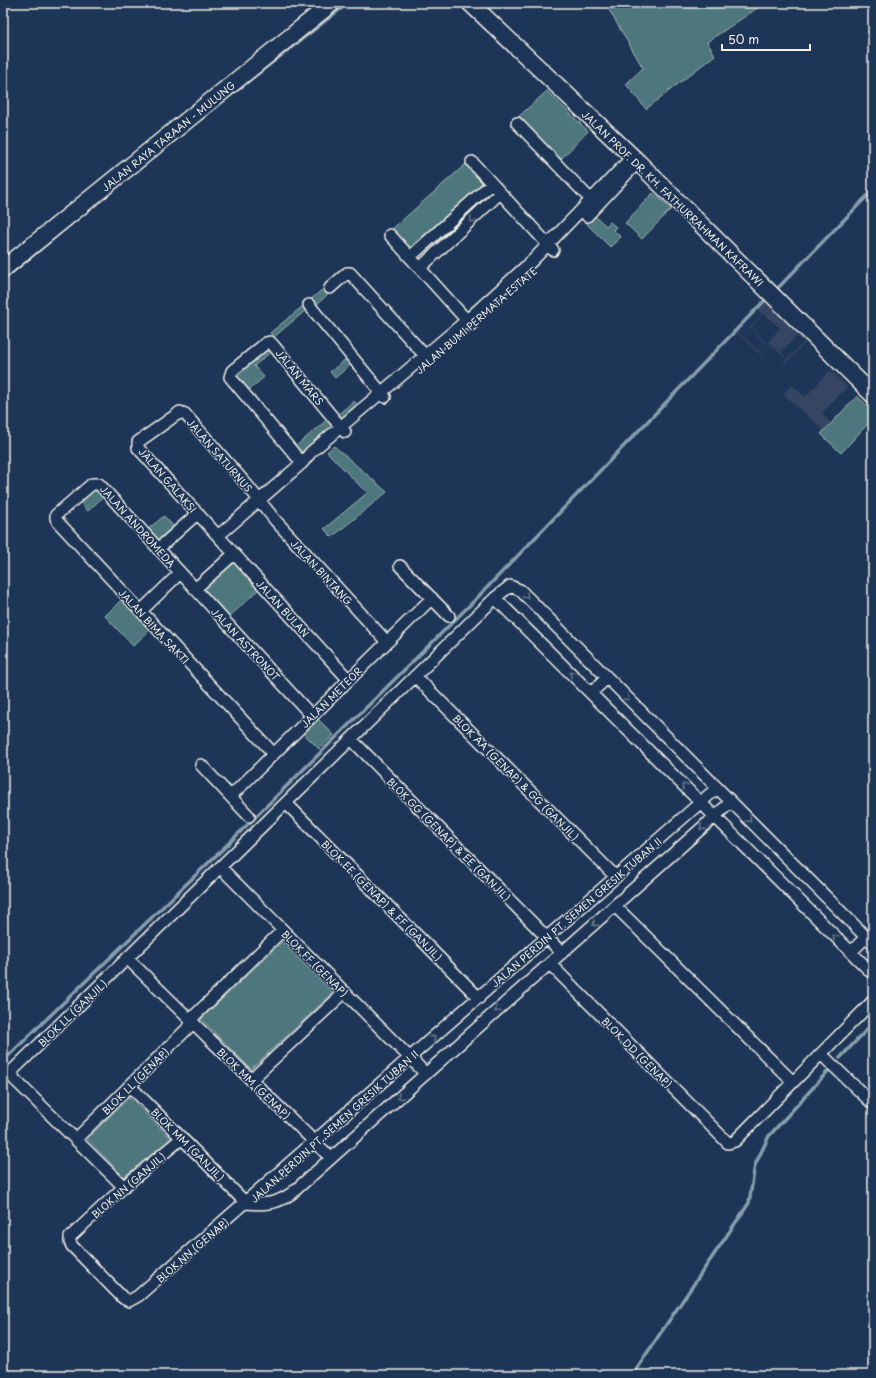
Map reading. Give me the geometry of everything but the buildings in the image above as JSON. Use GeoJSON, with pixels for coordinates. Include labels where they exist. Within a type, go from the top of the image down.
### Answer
{"type":"FeatureCollection","features":[{"type":"Feature","properties":{"kind":"main road","name":"JALAN RAYA TARAAN - MULUNG"},"geometry":{"type":"LineString","coordinates":[[3,269],[332,3]]}},
{"type":"Feature","properties":{"kind":"main road","name":"JALAN PROF. DR. KH. FATHURRAHMAN KAFRAWI"},"geometry":{"type":"LineString","coordinates":[[470,3],[635,159],[873,395]]}},
{"type":"Feature","properties":{"kind":"street"},"geometry":{"type":"LineString","coordinates":[[517,124],[595,203]]}},
{"type":"Feature","properties":{"kind":"street","name":"JALAN BUMI PERMATA ESTATE"},"geometry":{"type":"LineString","coordinates":[[218,536],[302,463],[311,452],[343,430],[524,273],[595,203],[635,159]]}},
{"type":"Feature","properties":{"kind":"street"},"geometry":{"type":"LineString","coordinates":[[472,162],[551,248]]}},
{"type":"Feature","properties":{"kind":"street"},"geometry":{"type":"LineString","coordinates":[[410,257],[491,184]]}},
{"type":"Feature","properties":{"kind":"street"},"geometry":{"type":"LineString","coordinates":[[420,268],[500,193]]}},
{"type":"Feature","properties":{"kind":"street"},"geometry":{"type":"LineString","coordinates":[[390,235],[469,322]]}},
{"type":"Feature","properties":{"kind":"street"},"geometry":{"type":"LineString","coordinates":[[330,288],[350,272],[427,358]]}},
{"type":"Feature","properties":{"kind":"street"},"geometry":{"type":"LineString","coordinates":[[309,305],[384,395]]}},
{"type":"Feature","properties":{"kind":"street","name":"JALAN MARS"},"geometry":{"type":"LineString","coordinates":[[302,463],[230,377],[232,370],[267,343],[272,343],[343,430]]}},
{"type":"Feature","properties":{"kind":"street","name":"JALAN SATURNUS"},"geometry":{"type":"LineString","coordinates":[[160,426],[179,413],[185,414],[260,500]]}},
{"type":"Feature","properties":{"kind":"street","name":"JALAN GALAKSI"},"geometry":{"type":"LineString","coordinates":[[160,426],[139,442],[138,447],[218,536]]}},
{"type":"Feature","properties":{"kind":"street","name":"JALAN ANDROMEDA"},"geometry":{"type":"LineString","coordinates":[[75,498],[92,484],[98,483],[180,573]]}},
{"type":"Feature","properties":{"kind":"street","name":"JALAN BIMA SAKTI"},"geometry":{"type":"LineString","coordinates":[[75,498],[56,515],[56,519],[273,753]]}},
{"type":"Feature","properties":{"kind":"street","name":"JALAN BINTANG"},"geometry":{"type":"LineString","coordinates":[[260,500],[275,520],[387,642]]}},
{"type":"Feature","properties":{"kind":"street"},"geometry":{"type":"LineString","coordinates":[[158,549],[198,514]]}},
{"type":"Feature","properties":{"kind":"street","name":"JALAN BULAN"},"geometry":{"type":"LineString","coordinates":[[218,536],[348,679]]}},
{"type":"Feature","properties":{"kind":"street"},"geometry":{"type":"LineString","coordinates":[[195,589],[234,554]]}},
{"type":"Feature","properties":{"kind":"street"},"geometry":{"type":"LineString","coordinates":[[400,566],[450,616]]}},
{"type":"Feature","properties":{"kind":"street"},"geometry":{"type":"LineString","coordinates":[[141,611],[180,573]]}},
{"type":"Feature","properties":{"kind":"street","name":"JALAN ASTRONOT"},"geometry":{"type":"LineString","coordinates":[[180,573],[311,715]]}},
{"type":"Feature","properties":{"kind":"street"},"geometry":{"type":"LineString","coordinates":[[851,952],[870,940],[515,587],[508,586],[495,598],[873,974]]}},
{"type":"Feature","properties":{"kind":"street","name":"JALAN METEOR"},"geometry":{"type":"LineString","coordinates":[[231,796],[311,715],[432,598]]}},
{"type":"Feature","properties":{"kind":"street","name":"BLOK LL (GANJIL)"},"geometry":{"type":"LineString","coordinates":[[76,1139],[13,1078],[12,1072],[495,598]]}},
{"type":"Feature","properties":{"kind":"street","name":"BLOK AA (GENAP) & GG (GANJIL)"},"geometry":{"type":"LineString","coordinates":[[415,676],[616,877]]}},
{"type":"Feature","properties":{"kind":"street"},"geometry":{"type":"LineString","coordinates":[[591,693],[607,678]]}},
{"type":"Feature","properties":{"kind":"street","name":"BLOK GG (GENAP) & EE (GANJIL)"},"geometry":{"type":"LineString","coordinates":[[351,739],[562,953]]}},
{"type":"Feature","properties":{"kind":"street"},"geometry":{"type":"LineString","coordinates":[[201,765],[249,816]]}},
{"type":"Feature","properties":{"kind":"street","name":"JALAN PERDIN PT. SEMEN GRESIK TUBAN II"},"geometry":{"type":"LineString","coordinates":[[246,1203],[717,788]]}},
{"type":"Feature","properties":{"kind":"street","name":"JALAN PERDIN PT. SEMEN GRESIK TUBAN II"},"geometry":{"type":"LineString","coordinates":[[246,1203],[266,1204],[284,1198],[732,802]]}},
{"type":"Feature","properties":{"kind":"street","name":"BLOK EE (GENAP) & FF (GANJIL)"},"geometry":{"type":"LineString","coordinates":[[286,803],[479,998]]}},
{"type":"Feature","properties":{"kind":"street","name":"BLOK FF (GENAP)"},"geometry":{"type":"LineString","coordinates":[[220,867],[426,1074]]}},
{"type":"Feature","properties":{"kind":"street"},"geometry":{"type":"LineString","coordinates":[[615,906],[793,1082],[873,1001]]}},
{"type":"Feature","properties":{"kind":"street","name":"BLOK LL (GENAP)"},"geometry":{"type":"LineString","coordinates":[[76,1139],[130,1086],[191,1021],[283,930]]}},
{"type":"Feature","properties":{"kind":"street","name":"BLOK MM (GENAP)"},"geometry":{"type":"LineString","coordinates":[[127,958],[331,1158]]}},
{"type":"Feature","properties":{"kind":"street","name":"BLOK DD (GENAP)"},"geometry":{"type":"LineString","coordinates":[[550,964],[723,1140],[728,1143],[735,1141],[793,1082]]}},
{"type":"Feature","properties":{"kind":"street"},"geometry":{"type":"LineString","coordinates":[[251,1080],[345,992]]}},
{"type":"Feature","properties":{"kind":"street"},"geometry":{"type":"LineString","coordinates":[[821,1054],[873,1104]]}},
{"type":"Feature","properties":{"kind":"street","name":"BLOK MM (GANJIL)"},"geometry":{"type":"LineString","coordinates":[[130,1086],[246,1203]]}},
{"type":"Feature","properties":{"kind":"street","name":"BLOK NN (GANJIL)"},"geometry":{"type":"LineString","coordinates":[[138,1296],[130,1301],[123,1298],[71,1245],[70,1237],[124,1187],[182,1138]]}},
{"type":"Feature","properties":{"kind":"street"},"geometry":{"type":"LineString","coordinates":[[76,1139],[124,1187]]}},
{"type":"Feature","properties":{"kind":"street","name":"BLOK NN (GENAP)"},"geometry":{"type":"LineString","coordinates":[[138,1296],[246,1203]]}},
{"type":"Feature","properties":{"kind":"shaded area"},"geometry":{"type":"Polygon","coordinates":[[[767,298],[808,340],[778,371],[735,331],[767,298]],[[757,310],[737,331],[759,351],[766,344],[749,328],[762,315],[757,310]],[[764,314],[751,328],[767,343],[780,328],[764,314]],[[797,336],[781,352],[787,359],[804,342],[797,336]],[[768,342],[759,352],[778,370],[787,360],[768,342]]]}},
{"type":"Feature","properties":{"kind":"shaded area"},"geometry":{"type":"Polygon","coordinates":[[[830,370],[847,387],[822,413],[831,423],[824,431],[783,394],[792,385],[805,397],[830,370]]]}},
{"type":"Feature","properties":{"kind":"green space"},"geometry":{"type":"Polygon","coordinates":[[[605,3],[765,3],[707,42],[715,55],[646,109],[626,84],[643,68],[605,3]]]}},
{"type":"Feature","properties":{"kind":"green space"},"geometry":{"type":"Polygon","coordinates":[[[547,91],[588,131],[560,160],[516,119],[547,91]]]}},
{"type":"Feature","properties":{"kind":"green space"},"geometry":{"type":"Polygon","coordinates":[[[467,163],[486,183],[411,251],[391,230],[467,163]]]}},
{"type":"Feature","properties":{"kind":"green space"},"geometry":{"type":"Polygon","coordinates":[[[653,193],[671,209],[642,239],[625,223],[653,193]]]}},
{"type":"Feature","properties":{"kind":"green space"},"geometry":{"type":"Polygon","coordinates":[[[595,216],[606,226],[610,222],[616,227],[613,230],[621,237],[610,247],[587,224],[595,216]]]}},
{"type":"Feature","properties":{"kind":"green space"},"geometry":{"type":"Polygon","coordinates":[[[344,271],[348,276],[315,306],[310,300],[344,271]]]}},
{"type":"Feature","properties":{"kind":"green space"},"geometry":{"type":"Polygon","coordinates":[[[303,306],[306,310],[274,337],[270,333],[303,306]]]}},
{"type":"Feature","properties":{"kind":"green space"},"geometry":{"type":"Polygon","coordinates":[[[268,346],[272,351],[254,366],[264,377],[248,391],[234,374],[268,346]]]}},
{"type":"Feature","properties":{"kind":"green space"},"geometry":{"type":"Polygon","coordinates":[[[347,358],[351,364],[335,378],[330,372],[347,358]]]}},
{"type":"Feature","properties":{"kind":"green space"},"geometry":{"type":"Polygon","coordinates":[[[857,396],[873,411],[873,418],[841,453],[821,434],[857,396]]]}},
{"type":"Feature","properties":{"kind":"green space"},"geometry":{"type":"Polygon","coordinates":[[[354,401],[358,406],[341,421],[336,416],[354,401]]]}},
{"type":"Feature","properties":{"kind":"green space"},"geometry":{"type":"Polygon","coordinates":[[[328,419],[334,427],[301,455],[295,447],[328,419]]]}},
{"type":"Feature","properties":{"kind":"green space"},"geometry":{"type":"Polygon","coordinates":[[[334,446],[387,492],[332,537],[324,529],[367,493],[327,452],[334,446]]]}},
{"type":"Feature","properties":{"kind":"green space"},"geometry":{"type":"Polygon","coordinates":[[[95,484],[105,495],[88,511],[78,500],[95,484]]]}},
{"type":"Feature","properties":{"kind":"green space"},"geometry":{"type":"Polygon","coordinates":[[[164,516],[175,528],[159,543],[147,530],[164,516]]]}},
{"type":"Feature","properties":{"kind":"green space"},"geometry":{"type":"Polygon","coordinates":[[[234,559],[260,588],[227,619],[200,589],[234,559]]]}},
{"type":"Feature","properties":{"kind":"green space"},"geometry":{"type":"Polygon","coordinates":[[[124,597],[153,627],[133,646],[105,616],[124,597]]]}},
{"type":"Feature","properties":{"kind":"green space"},"geometry":{"type":"Polygon","coordinates":[[[315,716],[334,735],[319,749],[300,730],[315,716]]]}},
{"type":"Feature","properties":{"kind":"green space"},"geometry":{"type":"Polygon","coordinates":[[[282,942],[333,993],[251,1069],[201,1019],[282,942]]]}},
{"type":"Feature","properties":{"kind":"green space"},"geometry":{"type":"Polygon","coordinates":[[[129,1097],[171,1139],[124,1177],[87,1139],[129,1097]]]}},
{"type":"Feature","properties":{"kind":"waterway"},"geometry":{"type":"LineString","coordinates":[[223,101],[348,3]]}},
{"type":"Feature","properties":{"kind":"waterway"},"geometry":{"type":"LineString","coordinates":[[774,292],[873,190]]}},
{"type":"Feature","properties":{"kind":"waterway"},"geometry":{"type":"LineString","coordinates":[[3,280],[89,209]]}},
{"type":"Feature","properties":{"kind":"waterway"},"geometry":{"type":"LineString","coordinates":[[3,1061],[230,842],[474,601],[768,297]]}},
{"type":"Feature","properties":{"kind":"waterway"},"geometry":{"type":"LineString","coordinates":[[840,1058],[873,1023]]}},
{"type":"Feature","properties":{"kind":"waterway"},"geometry":{"type":"LineString","coordinates":[[632,1375],[749,1203],[755,1165],[769,1136],[829,1070]]}}]}
